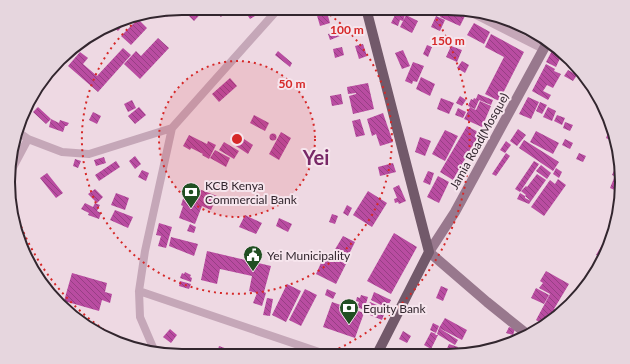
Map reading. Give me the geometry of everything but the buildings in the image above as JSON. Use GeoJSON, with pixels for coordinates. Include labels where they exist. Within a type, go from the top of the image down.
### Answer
{"type":"FeatureCollection","features":[{"type":"Feature","properties":{"kind":"main road"},"geometry":{"type":"LineString","coordinates":[[368,15],[429,252],[380,349]]}},
{"type":"Feature","properties":{"kind":"street"},"geometry":{"type":"LineString","coordinates":[[153,347],[140,317],[139,291],[145,251],[172,128],[273,15]]}},
{"type":"Feature","properties":{"kind":"street"},"geometry":{"type":"LineString","coordinates":[[491,21],[540,42]]}},
{"type":"Feature","properties":{"kind":"street","name":"Jamia Road(Mosque)"},"geometry":{"type":"LineString","coordinates":[[429,252],[455,212],[545,46]]}},
{"type":"Feature","properties":{"kind":"street"},"geometry":{"type":"LineString","coordinates":[[22,134],[62,152],[89,154],[172,128]]}},
{"type":"Feature","properties":{"kind":"street"},"geometry":{"type":"LineString","coordinates":[[16,162],[28,138]]}},
{"type":"Feature","properties":{"kind":"street"},"geometry":{"type":"LineString","coordinates":[[429,252],[523,331]]}},
{"type":"Feature","properties":{"kind":"street"},"geometry":{"type":"LineString","coordinates":[[139,291],[311,349]]}},
{"type":"Feature","properties":{"kind":"place","name":"KCB Kenya Commercial Bank"},"geometry":{"type":"Point","coordinates":[191,209]}},
{"type":"Feature","properties":{"kind":"place","name":"Yei Municipality"},"geometry":{"type":"Point","coordinates":[253,272]}},
{"type":"Feature","properties":{"kind":"place","name":"Equity Bank"},"geometry":{"type":"Point","coordinates":[349,325]}},
{"type":"Feature","properties":{"kind":"district","name":"Yei"},"geometry":{"type":"Point","coordinates":[316,157]}}]}
